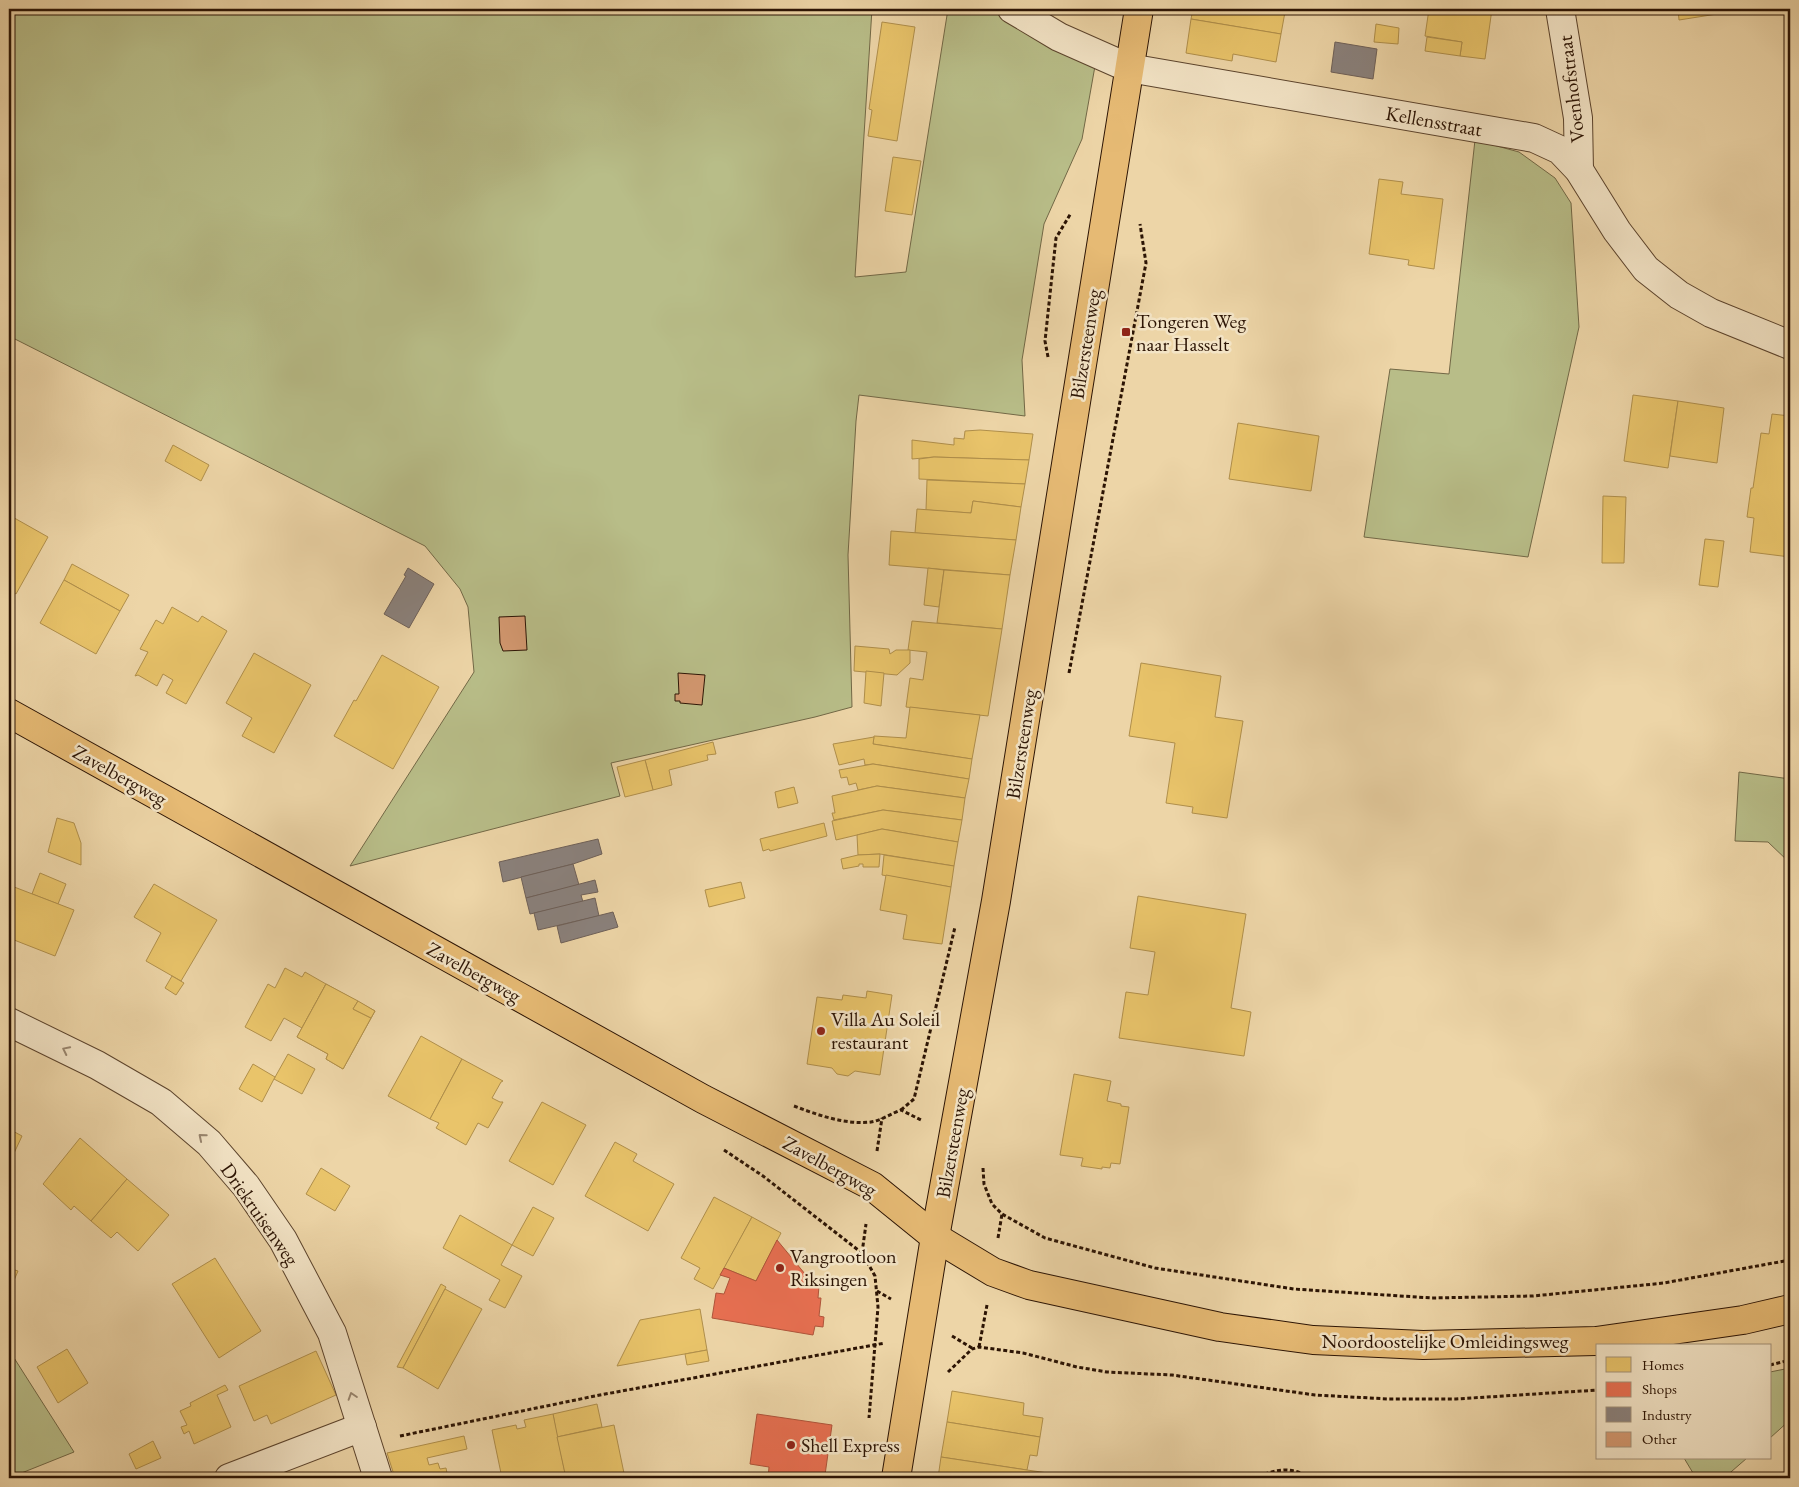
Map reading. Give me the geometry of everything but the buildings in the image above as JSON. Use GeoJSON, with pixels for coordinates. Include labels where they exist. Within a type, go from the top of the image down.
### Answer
{"type":"FeatureCollection","features":[{"type":"Feature","properties":{"kind":"main road","name":"Bilzersteenweg"},"geometry":{"type":"LineString","coordinates":[[896,1478],[935,1237],[996,901],[1139,9]]}},
{"type":"Feature","properties":{"kind":"main road","name":"Zavelbergweg"},"geometry":{"type":"LineString","coordinates":[[9,713],[703,1099],[872,1186],[935,1237]]}},
{"type":"Feature","properties":{"kind":"main road","name":"Noordoostelijke Omleidingsweg"},"geometry":{"type":"LineString","coordinates":[[935,1237],[993,1272],[1029,1285],[1220,1327],[1313,1340],[1423,1345],[1596,1341],[1743,1320],[1790,1309]]}},
{"type":"Feature","properties":{"kind":"street","name":"Kellensstraat"},"geometry":{"type":"LineString","coordinates":[[1012,9],[1059,37],[1099,53],[1129,68],[1534,138],[1560,150],[1579,170],[1617,231],[1646,269],[1679,295],[1711,313],[1790,345]]}},
{"type":"Feature","properties":{"kind":"street","name":"Voenhofstraat"},"geometry":{"type":"LineString","coordinates":[[1560,9],[1578,118],[1579,170]]}},
{"type":"Feature","properties":{"kind":"street","name":"Driekruisenweg"},"geometry":{"type":"LineString","coordinates":[[9,1022],[97,1065],[161,1102],[209,1143],[246,1186],[283,1240],[332,1333],[378,1478]]}},
{"type":"Feature","properties":{"kind":"street"},"geometry":{"type":"LineString","coordinates":[[229,1478],[365,1435]]}},
{"type":"Feature","properties":{"kind":"path"},"geometry":{"type":"LineString","coordinates":[[791,1105],[819,1115],[848,1122],[873,1122],[900,1110],[953,1137],[983,1153],[984,1184],[992,1204],[1002,1214],[1045,1238],[1155,1268],[1294,1290],[1432,1298],[1533,1296],[1664,1283],[1790,1260]]}},
{"type":"Feature","properties":{"kind":"path"},"geometry":{"type":"LineString","coordinates":[[716,1145],[763,1176],[862,1253],[874,1276],[878,1308],[869,1421]]}},
{"type":"Feature","properties":{"kind":"path"},"geometry":{"type":"LineString","coordinates":[[365,1435],[600,1395],[874,1345],[918,1339]]}},
{"type":"Feature","properties":{"kind":"path"},"geometry":{"type":"LineString","coordinates":[[979,1347],[1023,1354],[1092,1369],[1172,1375],[1315,1395],[1389,1400],[1456,1400],[1596,1390]]}},
{"type":"Feature","properties":{"kind":"path"},"geometry":{"type":"LineString","coordinates":[[1772,1364],[1790,1360]]}},
{"type":"Feature","properties":{"kind":"path"},"geometry":{"type":"LineString","coordinates":[[1252,1478],[1279,1469],[1299,1472],[1312,1478]]}},
{"type":"Feature","properties":{"kind":"green space"},"geometry":{"type":"Polygon","coordinates":[[[9,9],[872,9],[855,277],[906,272],[948,9],[991,9],[1095,66],[1082,139],[1044,224],[1022,360],[1025,416],[859,395],[848,555],[852,707],[611,763],[620,796],[350,866],[474,672],[468,607],[460,589],[425,546],[9,336],[9,9]]]}},
{"type":"Feature","properties":{"kind":"green space"},"geometry":{"type":"Polygon","coordinates":[[[1475,140],[1519,152],[1555,178],[1571,203],[1579,327],[1528,557],[1364,537],[1390,369],[1449,374],[1475,140]]]}},
{"type":"Feature","properties":{"kind":"green space"},"geometry":{"type":"Polygon","coordinates":[[[1739,772],[1790,779],[1790,863],[1768,842],[1735,841],[1739,772]]]}},
{"type":"Feature","properties":{"kind":"green space"},"geometry":{"type":"Polygon","coordinates":[[[9,1350],[74,1452],[9,1478],[9,1350]]]}},
{"type":"Feature","properties":{"kind":"green space"},"geometry":{"type":"Polygon","coordinates":[[[1790,1368],[1790,1420],[1772,1436],[1772,1372],[1790,1368]]]}},
{"type":"Feature","properties":{"kind":"green space"},"geometry":{"type":"Polygon","coordinates":[[[1685,1460],[1745,1460],[1724,1478],[1696,1478],[1685,1460]]]}},
{"type":"Feature","properties":{"kind":"place","name":"Tongeren Weg naar Hasselt"},"geometry":{"type":"Point","coordinates":[1126,332]}},
{"type":"Feature","properties":{"kind":"place","name":"Villa Au Soleil restaurant"},"geometry":{"type":"Point","coordinates":[821,1031]}},
{"type":"Feature","properties":{"kind":"place","name":"Vangrootloon Riksingen"},"geometry":{"type":"Point","coordinates":[780,1268]}},
{"type":"Feature","properties":{"kind":"place","name":"Shell Express"},"geometry":{"type":"Point","coordinates":[791,1445]}}]}
